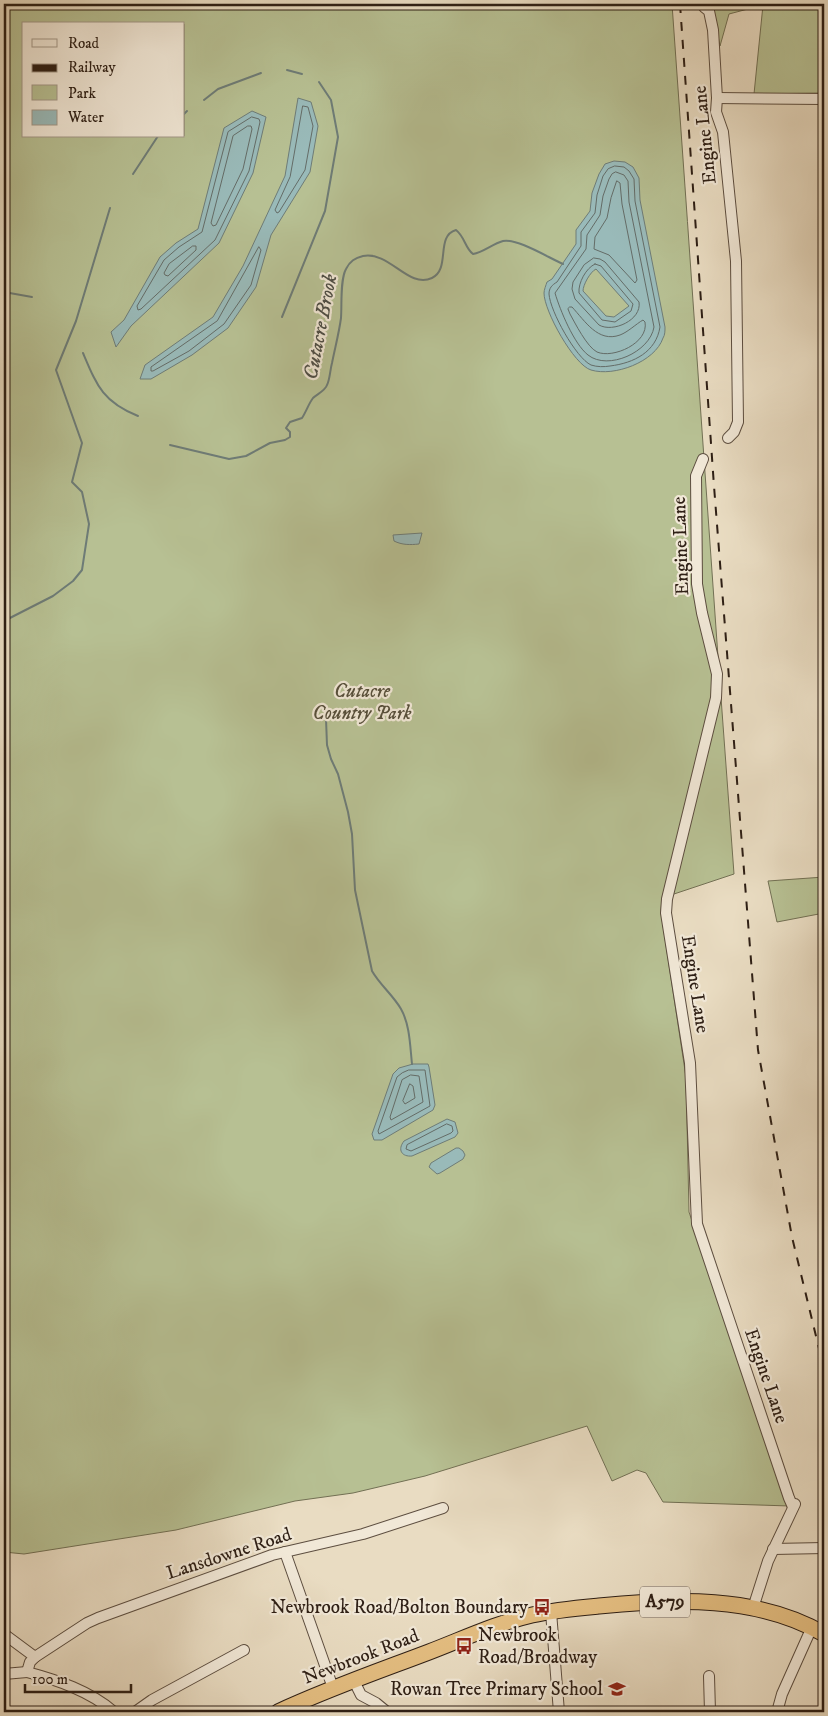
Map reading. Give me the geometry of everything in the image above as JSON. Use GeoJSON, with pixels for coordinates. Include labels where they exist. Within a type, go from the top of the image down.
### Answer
{"type":"FeatureCollection","features":[{"type":"Feature","properties":{"kind":"highway","name":"A579"},"geometry":{"type":"LineString","coordinates":[[551,1612],[636,1603],[677,1602],[753,1608],[781,1615],[818,1631]]}},
{"type":"Feature","properties":{"kind":"highway","name":"Newbrook Road"},"geometry":{"type":"LineString","coordinates":[[288,1710],[333,1688],[516,1619],[551,1612]]}},
{"type":"Feature","properties":{"kind":"street","name":"Engine Lane"},"geometry":{"type":"LineString","coordinates":[[704,7],[709,11],[713,30],[717,98],[716,112],[723,132],[737,286],[738,422],[734,432],[728,438]]}},
{"type":"Feature","properties":{"kind":"street"},"geometry":{"type":"LineString","coordinates":[[717,98],[824,99]]}},
{"type":"Feature","properties":{"kind":"street","name":"Engine Lane"},"geometry":{"type":"LineString","coordinates":[[703,459],[696,476],[697,584],[717,674],[716,698],[667,898],[666,913],[690,1063],[697,1224],[789,1498],[794,1505],[773,1549]]}},
{"type":"Feature","properties":{"kind":"street","name":"Lansdowne Road"},"geometry":{"type":"LineString","coordinates":[[35,1657],[87,1623],[98,1618],[285,1552],[363,1534],[443,1508]]}},
{"type":"Feature","properties":{"kind":"street"},"geometry":{"type":"LineString","coordinates":[[753,1608],[773,1549],[824,1548]]}},
{"type":"Feature","properties":{"kind":"street"},"geometry":{"type":"LineString","coordinates":[[285,1552],[333,1688]]}},
{"type":"Feature","properties":{"kind":"street"},"geometry":{"type":"LineString","coordinates":[[551,1612],[559,1712]]}},
{"type":"Feature","properties":{"kind":"street"},"geometry":{"type":"LineString","coordinates":[[777,1712],[782,1694],[818,1631]]}},
{"type":"Feature","properties":{"kind":"street"},"geometry":{"type":"LineString","coordinates":[[4,1634],[35,1657],[30,1662],[26,1672]]}},
{"type":"Feature","properties":{"kind":"street"},"geometry":{"type":"LineString","coordinates":[[135,1712],[152,1700],[244,1650]]}},
{"type":"Feature","properties":{"kind":"street"},"geometry":{"type":"LineString","coordinates":[[4,1674],[26,1672],[45,1677],[94,1698],[114,1712]]}},
{"type":"Feature","properties":{"kind":"street"},"geometry":{"type":"LineString","coordinates":[[710,1676],[710,1712]]}},
{"type":"Feature","properties":{"kind":"street"},"geometry":{"type":"LineString","coordinates":[[354,1681],[361,1695],[376,1703],[387,1712]]}},
{"type":"Feature","properties":{"kind":"green space","name":"Cutacre Country Park"},"geometry":{"type":"Polygon","coordinates":[[[5,4],[672,4],[734,874],[662,898],[661,912],[686,1077],[689,1212],[790,1506],[663,1502],[646,1473],[637,1470],[612,1481],[587,1426],[425,1476],[353,1493],[295,1501],[176,1530],[24,1554],[4,1552],[5,4]]]}},
{"type":"Feature","properties":{"kind":"green space"},"geometry":{"type":"Polygon","coordinates":[[[710,4],[824,4],[824,93],[754,94],[763,5],[729,14],[720,46],[710,4]]]}},
{"type":"Feature","properties":{"kind":"green space"},"geometry":{"type":"Polygon","coordinates":[[[824,877],[824,913],[777,922],[768,881],[824,877]]]}},
{"type":"Feature","properties":{"kind":"water"},"geometry":{"type":"Polygon","coordinates":[[[298,98],[311,102],[318,126],[310,172],[271,235],[256,287],[228,328],[192,355],[151,379],[140,379],[145,365],[213,317],[243,266],[285,176],[298,98]]]}},
{"type":"Feature","properties":{"kind":"water"},"geometry":{"type":"Polygon","coordinates":[[[252,111],[266,117],[253,173],[219,243],[131,326],[116,347],[111,332],[124,320],[160,257],[176,243],[198,229],[224,128],[252,111]]]}},
{"type":"Feature","properties":{"kind":"water"},"geometry":{"type":"Polygon","coordinates":[[[614,161],[625,162],[633,167],[639,178],[640,200],[665,330],[659,347],[643,361],[622,369],[600,372],[584,366],[576,358],[554,324],[545,301],[544,293],[547,282],[552,279],[576,244],[576,230],[590,211],[592,193],[605,164],[614,161]],[[596,269],[591,273],[583,291],[606,316],[614,317],[629,306],[596,269]]]}},
{"type":"Feature","properties":{"kind":"water"},"geometry":{"type":"Polygon","coordinates":[[[422,533],[419,544],[406,544],[394,541],[393,535],[422,533]]]}},
{"type":"Feature","properties":{"kind":"water"},"geometry":{"type":"Polygon","coordinates":[[[413,1064],[428,1064],[435,1105],[433,1110],[382,1140],[374,1140],[372,1134],[393,1074],[399,1068],[413,1064]]]}},
{"type":"Feature","properties":{"kind":"water"},"geometry":{"type":"Polygon","coordinates":[[[447,1119],[455,1122],[458,1133],[455,1137],[412,1156],[403,1154],[401,1147],[404,1141],[447,1119]]]}},
{"type":"Feature","properties":{"kind":"water"},"geometry":{"type":"Polygon","coordinates":[[[456,1148],[463,1151],[465,1155],[463,1159],[437,1174],[429,1167],[431,1163],[456,1148]]]}},
{"type":"Feature","properties":{"kind":"waterway"},"geometry":{"type":"LineString","coordinates":[[287,70],[302,74]]}},
{"type":"Feature","properties":{"kind":"waterway"},"geometry":{"type":"LineString","coordinates":[[204,100],[218,89],[261,73]]}},
{"type":"Feature","properties":{"kind":"waterway"},"geometry":{"type":"LineString","coordinates":[[282,317],[325,211],[338,137],[331,100],[319,82]]}},
{"type":"Feature","properties":{"kind":"waterway"},"geometry":{"type":"LineString","coordinates":[[133,174],[157,138]]}},
{"type":"Feature","properties":{"kind":"waterway"},"geometry":{"type":"LineString","coordinates":[[4,621],[53,596],[73,581],[82,570],[89,524],[82,492],[72,482],[82,443],[56,370],[76,321],[110,208]]}},
{"type":"Feature","properties":{"kind":"waterway","name":"Cutacre Brook"},"geometry":{"type":"LineString","coordinates":[[170,445],[229,459],[246,456],[270,443],[290,437],[290,432],[286,428],[290,422],[302,418],[310,402],[325,389],[328,383],[341,318],[344,274],[353,260],[363,256],[373,256],[382,259],[415,278],[423,280],[432,278],[438,274],[441,268],[446,239],[450,233],[456,230],[473,254],[481,252],[499,242],[509,241],[524,245],[563,264]]}},
{"type":"Feature","properties":{"kind":"waterway","name":"Cutacre Brook"},"geometry":{"type":"LineString","coordinates":[[4,292],[32,297]]}},
{"type":"Feature","properties":{"kind":"waterway","name":"Cutacre Brook"},"geometry":{"type":"LineString","coordinates":[[83,353],[97,384],[109,399],[126,411],[138,416]]}},
{"type":"Feature","properties":{"kind":"waterway"},"geometry":{"type":"LineString","coordinates":[[326,719],[327,745],[338,774],[348,812],[352,834],[355,890],[372,971],[398,1004],[404,1015],[409,1036],[412,1064]]}},
{"type":"Feature","properties":{"kind":"railway"},"geometry":{"type":"LineString","coordinates":[[680,4],[714,486],[758,1050],[792,1237],[824,1369]]}},
{"type":"Feature","properties":{"kind":"place","name":"Newbrook Road/Bolton Boundary"},"geometry":{"type":"Point","coordinates":[542,1607]}},
{"type":"Feature","properties":{"kind":"place","name":"Newbrook Road/Broadway"},"geometry":{"type":"Point","coordinates":[464,1646]}},
{"type":"Feature","properties":{"kind":"place","name":"Rowan Tree Primary School"},"geometry":{"type":"Point","coordinates":[617,1689]}}]}
